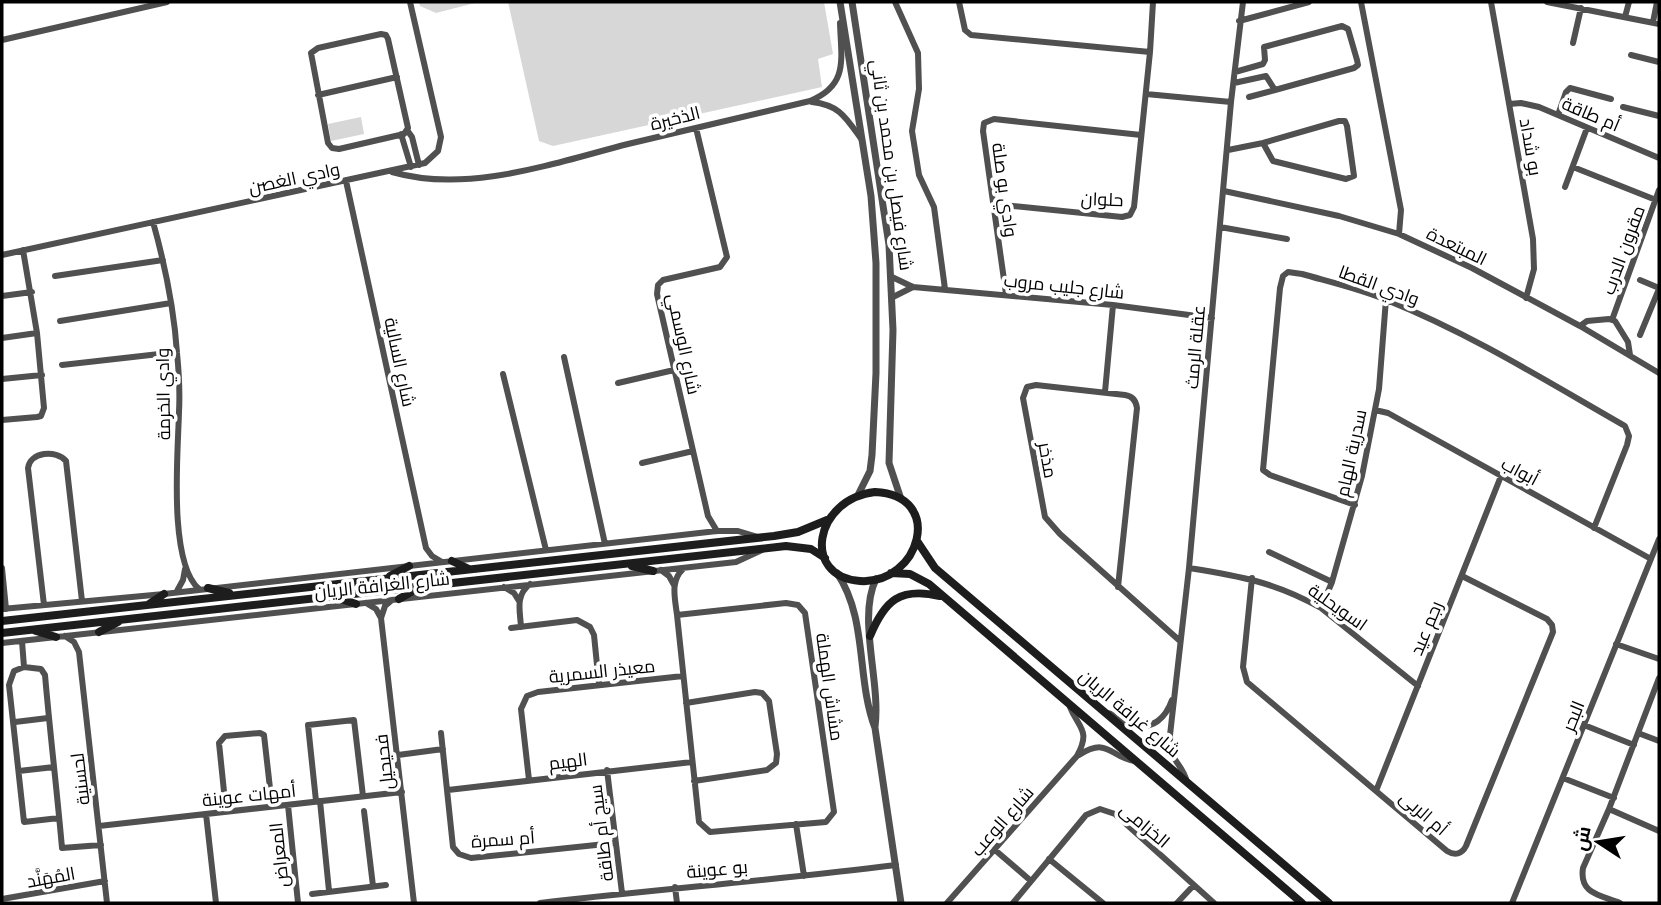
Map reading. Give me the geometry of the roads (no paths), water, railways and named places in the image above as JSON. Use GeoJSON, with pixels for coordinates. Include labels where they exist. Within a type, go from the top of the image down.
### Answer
{"type":"FeatureCollection","features":[{"type":"Feature","properties":{"kind":"main road"},"geometry":{"type":"LineString","coordinates":[[884,493],[901,499],[914,512],[918,529],[917,541],[907,560],[891,573],[876,579],[852,580],[835,571],[825,558],[821,540],[827,520],[844,503],[858,495],[884,493]]}},
{"type":"Feature","properties":{"kind":"main road","name":"شارع الغرافة الريان"},"geometry":{"type":"LineString","coordinates":[[2,621],[760,537],[799,532],[827,520]]}},
{"type":"Feature","properties":{"kind":"main road","name":"شارع غرافة الريان"},"geometry":{"type":"LineString","coordinates":[[917,541],[925,557],[935,568],[1329,903]]}},
{"type":"Feature","properties":{"kind":"main road","name":"شارع الغرافة الريان"},"geometry":{"type":"LineString","coordinates":[[2,633],[764,549],[802,547],[825,558]]}},
{"type":"Feature","properties":{"kind":"main road"},"geometry":{"type":"LineString","coordinates":[[452,561],[469,569]]}},
{"type":"Feature","properties":{"kind":"main road"},"geometry":{"type":"LineString","coordinates":[[626,564],[657,571]]}},
{"type":"Feature","properties":{"kind":"main road"},"geometry":{"type":"LineString","coordinates":[[386,578],[414,565]]}},
{"type":"Feature","properties":{"kind":"main road","name":"شارع غرافة الريان"},"geometry":{"type":"LineString","coordinates":[[891,573],[914,575],[944,596],[1303,903]]}},
{"type":"Feature","properties":{"kind":"main road"},"geometry":{"type":"LineString","coordinates":[[396,599],[422,586]]}},
{"type":"Feature","properties":{"kind":"main road"},"geometry":{"type":"LineString","coordinates":[[204,589],[235,595]]}},
{"type":"Feature","properties":{"kind":"main road"},"geometry":{"type":"LineString","coordinates":[[870,636],[880,614],[896,599],[916,592],[944,596]]}},
{"type":"Feature","properties":{"kind":"main road"},"geometry":{"type":"LineString","coordinates":[[147,605],[163,594]]}},
{"type":"Feature","properties":{"kind":"main road"},"geometry":{"type":"LineString","coordinates":[[332,596],[356,604]]}},
{"type":"Feature","properties":{"kind":"main road"},"geometry":{"type":"LineString","coordinates":[[95,632],[123,620]]}},
{"type":"Feature","properties":{"kind":"main road"},"geometry":{"type":"LineString","coordinates":[[30,629],[60,636]]}},
{"type":"Feature","properties":{"kind":"street"},"geometry":{"type":"LineString","coordinates":[[2,40],[167,2]]}},
{"type":"Feature","properties":{"kind":"street"},"geometry":{"type":"LineString","coordinates":[[410,2],[441,137],[438,151],[425,163],[419,165],[412,137],[404,132],[339,149],[332,148],[328,142],[310,56],[317,48],[385,34],[408,124],[404,132],[411,167]]}},
{"type":"Feature","properties":{"kind":"street","name":"شارع فيصل بن محمد بن ثاني"},"geometry":{"type":"LineString","coordinates":[[852,2],[881,185],[892,277],[888,449],[891,474],[901,499]]}},
{"type":"Feature","properties":{"kind":"street"},"geometry":{"type":"LineString","coordinates":[[895,2],[918,53],[919,89],[912,131],[919,175],[934,207],[946,289]]}},
{"type":"Feature","properties":{"kind":"street"},"geometry":{"type":"LineString","coordinates":[[959,2],[965,30],[971,35],[1150,52]]}},
{"type":"Feature","properties":{"kind":"street","name":"حلوان"},"geometry":{"type":"LineString","coordinates":[[993,204],[1126,217],[1133,212],[1153,2]]}},
{"type":"Feature","properties":{"kind":"street","name":"عقلة الرمث"},"geometry":{"type":"LineString","coordinates":[[1187,782],[1170,751],[1242,2]]}},
{"type":"Feature","properties":{"kind":"street"},"geometry":{"type":"LineString","coordinates":[[1239,21],[1310,2]]}},
{"type":"Feature","properties":{"kind":"street"},"geometry":{"type":"LineString","coordinates":[[1361,2],[1401,210],[1399,234]]}},
{"type":"Feature","properties":{"kind":"street","name":"بو شداد"},"geometry":{"type":"LineString","coordinates":[[1490,2],[1533,239],[1534,269],[1526,298]]}},
{"type":"Feature","properties":{"kind":"street"},"geometry":{"type":"LineString","coordinates":[[1547,2],[1572,4],[1656,23],[1657,2]]}},
{"type":"Feature","properties":{"kind":"street"},"geometry":{"type":"LineString","coordinates":[[1625,17],[1629,2]]}},
{"type":"Feature","properties":{"kind":"street","name":"شارع فيصل بن محمد بن ثاني"},"geometry":{"type":"LineString","coordinates":[[840,3],[871,196],[877,288],[872,455],[870,471],[858,495]]}},
{"type":"Feature","properties":{"kind":"street","name":"الذخيرة"},"geometry":{"type":"LineString","coordinates":[[391,171],[427,179],[477,178],[548,164],[810,101],[825,95],[834,86],[840,72],[840,3]]}},
{"type":"Feature","properties":{"kind":"street"},"geometry":{"type":"LineString","coordinates":[[1573,43],[1581,8]]}},
{"type":"Feature","properties":{"kind":"street"},"geometry":{"type":"LineString","coordinates":[[1249,97],[1357,65],[1346,26],[1255,50]]}},
{"type":"Feature","properties":{"kind":"street"},"geometry":{"type":"LineString","coordinates":[[1235,72],[1263,64],[1264,47]]}},
{"type":"Feature","properties":{"kind":"street"},"geometry":{"type":"LineString","coordinates":[[1631,55],[1659,62]]}},
{"type":"Feature","properties":{"kind":"street"},"geometry":{"type":"LineString","coordinates":[[1234,83],[1266,76],[1275,90]]}},
{"type":"Feature","properties":{"kind":"street"},"geometry":{"type":"LineString","coordinates":[[318,95],[397,77]]}},
{"type":"Feature","properties":{"kind":"street"},"geometry":{"type":"LineString","coordinates":[[1558,115],[1570,88],[1611,99]]}},
{"type":"Feature","properties":{"kind":"street"},"geometry":{"type":"LineString","coordinates":[[1146,94],[1231,102]]}},
{"type":"Feature","properties":{"kind":"street"},"geometry":{"type":"LineString","coordinates":[[810,101],[836,108],[862,141]]}},
{"type":"Feature","properties":{"kind":"street","name":"أم طاقة"},"geometry":{"type":"LineString","coordinates":[[1509,104],[1530,105],[1558,115],[1659,158]]}},
{"type":"Feature","properties":{"kind":"street"},"geometry":{"type":"LineString","coordinates":[[1622,107],[1659,116]]}},
{"type":"Feature","properties":{"kind":"street","name":"وادي بو صلة"},"geometry":{"type":"LineString","coordinates":[[1006,294],[983,131],[987,121],[995,119],[1141,135]]}},
{"type":"Feature","properties":{"kind":"street"},"geometry":{"type":"LineString","coordinates":[[1228,150],[1345,121],[1354,176],[1346,179],[1273,161],[1263,143]]}},
{"type":"Feature","properties":{"kind":"street","name":"شارع الوسمي"},"geometry":{"type":"LineString","coordinates":[[696,128],[727,257],[720,267],[663,280],[658,285],[657,294],[708,516],[717,531]]}},
{"type":"Feature","properties":{"kind":"street"},"geometry":{"type":"LineString","coordinates":[[1565,187],[1587,128]]}},
{"type":"Feature","properties":{"kind":"street","name":"وادي الغصن"},"geometry":{"type":"LineString","coordinates":[[2,255],[419,165]]}},
{"type":"Feature","properties":{"kind":"street"},"geometry":{"type":"LineString","coordinates":[[1573,167],[1656,200]]}},
{"type":"Feature","properties":{"kind":"street","name":"شارع السالية"},"geometry":{"type":"LineString","coordinates":[[346,181],[426,548]]}},
{"type":"Feature","properties":{"kind":"street","name":"مقرون الدرب"},"geometry":{"type":"LineString","coordinates":[[1612,320],[1659,190]]}},
{"type":"Feature","properties":{"kind":"street","name":"المبتعدة"},"geometry":{"type":"LineString","coordinates":[[1224,191],[1339,216],[1399,234],[1458,261],[1580,326],[1659,373]]}},
{"type":"Feature","properties":{"kind":"street","name":"وادي الخرمة"},"geometry":{"type":"LineString","coordinates":[[153,222],[172,303],[177,352],[180,412],[176,495],[185,567],[190,579],[204,589]]}},
{"type":"Feature","properties":{"kind":"street"},"geometry":{"type":"LineString","coordinates":[[1220,227],[1287,239]]}},
{"type":"Feature","properties":{"kind":"street"},"geometry":{"type":"LineString","coordinates":[[2,421],[41,416],[44,408],[32,292],[23,250]]}},
{"type":"Feature","properties":{"kind":"street"},"geometry":{"type":"LineString","coordinates":[[55,276],[163,260]]}},
{"type":"Feature","properties":{"kind":"street","name":"وادي القطا"},"geometry":{"type":"LineString","coordinates":[[1355,505],[1270,475],[1263,470],[1280,288],[1283,276],[1291,272],[1386,299],[1476,342],[1625,426],[1629,436],[1627,445],[1594,528]]}},
{"type":"Feature","properties":{"kind":"street","name":"شارع جليب مروب"},"geometry":{"type":"LineString","coordinates":[[892,277],[913,287],[1114,305],[1212,318]]}},
{"type":"Feature","properties":{"kind":"street"},"geometry":{"type":"LineString","coordinates":[[1640,280],[1659,288],[1640,335]]}},
{"type":"Feature","properties":{"kind":"street","name":"شارع جليب مروب"},"geometry":{"type":"LineString","coordinates":[[893,296],[913,287]]}},
{"type":"Feature","properties":{"kind":"street"},"geometry":{"type":"LineString","coordinates":[[2,296],[32,292]]}},
{"type":"Feature","properties":{"kind":"street","name":"سدرية الهام"},"geometry":{"type":"LineString","coordinates":[[1321,608],[1332,582],[1355,505],[1376,410],[1386,299]]}},
{"type":"Feature","properties":{"kind":"street"},"geometry":{"type":"LineString","coordinates":[[60,321],[172,303]]}},
{"type":"Feature","properties":{"kind":"street"},"geometry":{"type":"LineString","coordinates":[[1105,392],[1114,305]]}},
{"type":"Feature","properties":{"kind":"street"},"geometry":{"type":"LineString","coordinates":[[1580,326],[1587,321],[1612,320],[1628,342],[1630,355]]}},
{"type":"Feature","properties":{"kind":"street"},"geometry":{"type":"LineString","coordinates":[[2,338],[37,333]]}},
{"type":"Feature","properties":{"kind":"street"},"geometry":{"type":"LineString","coordinates":[[62,365],[177,352]]}},
{"type":"Feature","properties":{"kind":"street"},"geometry":{"type":"LineString","coordinates":[[564,357],[605,544]]}},
{"type":"Feature","properties":{"kind":"street"},"geometry":{"type":"LineString","coordinates":[[618,383],[674,370]]}},
{"type":"Feature","properties":{"kind":"street"},"geometry":{"type":"LineString","coordinates":[[502,374],[545,550]]}},
{"type":"Feature","properties":{"kind":"street"},"geometry":{"type":"LineString","coordinates":[[2,379],[42,376]]}},
{"type":"Feature","properties":{"kind":"street","name":"مذخر"},"geometry":{"type":"LineString","coordinates":[[1118,587],[1137,405],[1130,396],[1031,385],[1024,390],[1023,398],[1045,517],[1060,534],[1118,587],[1180,641]]}},
{"type":"Feature","properties":{"kind":"street","name":"أبواب"},"geometry":{"type":"LineString","coordinates":[[1376,410],[1388,414],[1651,559]]}},
{"type":"Feature","properties":{"kind":"street"},"geometry":{"type":"LineString","coordinates":[[642,463],[693,451]]}},
{"type":"Feature","properties":{"kind":"street"},"geometry":{"type":"LineString","coordinates":[[44,605],[28,468],[34,457],[55,454],[61,455],[65,461],[82,601]]}},
{"type":"Feature","properties":{"kind":"street","name":"رجم عيد"},"geometry":{"type":"LineString","coordinates":[[1376,791],[1501,476]]}},
{"type":"Feature","properties":{"kind":"street","name":"شارع الغرافة الريان"},"geometry":{"type":"LineString","coordinates":[[4,609],[163,594],[717,531],[738,531],[760,537]]}},
{"type":"Feature","properties":{"kind":"street","name":"البحر"},"geometry":{"type":"LineString","coordinates":[[1513,903],[1659,539]]}},
{"type":"Feature","properties":{"kind":"street"},"geometry":{"type":"LineString","coordinates":[[426,548],[442,562]]}},
{"type":"Feature","properties":{"kind":"street"},"geometry":{"type":"LineString","coordinates":[[414,565],[424,557],[426,548]]}},
{"type":"Feature","properties":{"kind":"street","name":"شارع الغرافة الريان"},"geometry":{"type":"LineString","coordinates":[[2,643],[741,561],[764,549]]}},
{"type":"Feature","properties":{"kind":"street"},"geometry":{"type":"LineString","coordinates":[[1269,552],[1332,582]]}},
{"type":"Feature","properties":{"kind":"street","name":"وادي الخرمة"},"geometry":{"type":"LineString","coordinates":[[177,591],[183,580],[185,567]]}},
{"type":"Feature","properties":{"kind":"street"},"geometry":{"type":"LineString","coordinates":[[657,571],[668,576],[674,584],[685,567]]}},
{"type":"Feature","properties":{"kind":"street"},"geometry":{"type":"LineString","coordinates":[[2,568],[4,609]]}},
{"type":"Feature","properties":{"kind":"street","name":"اسويحلية"},"geometry":{"type":"LineString","coordinates":[[1189,568],[1252,578],[1293,593],[1321,608],[1418,686]]}},
{"type":"Feature","properties":{"kind":"street"},"geometry":{"type":"LineString","coordinates":[[835,571],[846,586],[854,606],[901,903]]}},
{"type":"Feature","properties":{"kind":"street","name":"أم الربى"},"geometry":{"type":"LineString","coordinates":[[1252,578],[1243,667],[1247,682],[1447,851],[1454,854],[1462,852],[1466,846],[1553,636],[1552,625],[1547,619],[1462,576]]}},
{"type":"Feature","properties":{"kind":"street"},"geometry":{"type":"LineString","coordinates":[[875,728],[876,687],[868,604],[876,579]]}},
{"type":"Feature","properties":{"kind":"street"},"geometry":{"type":"LineString","coordinates":[[521,627],[519,601],[523,590],[530,584]]}},
{"type":"Feature","properties":{"kind":"street","name":"مشاش الهملة"},"geometry":{"type":"LineString","coordinates":[[674,584],[677,615],[683,676],[692,762],[699,822],[710,832],[826,822],[834,812],[805,613],[797,605],[786,603],[677,615]]}},
{"type":"Feature","properties":{"kind":"street"},"geometry":{"type":"LineString","coordinates":[[504,587],[514,593],[519,601]]}},
{"type":"Feature","properties":{"kind":"street"},"geometry":{"type":"LineString","coordinates":[[381,618],[385,606],[396,599]]}},
{"type":"Feature","properties":{"kind":"street"},"geometry":{"type":"LineString","coordinates":[[366,603],[376,609],[381,618]]}},
{"type":"Feature","properties":{"kind":"street","name":"فحيحيل"},"geometry":{"type":"LineString","coordinates":[[381,618],[414,903]]}},
{"type":"Feature","properties":{"kind":"street"},"geometry":{"type":"LineString","coordinates":[[511,628],[577,620],[590,627],[594,635],[600,685]]}},
{"type":"Feature","properties":{"kind":"street"},"geometry":{"type":"LineString","coordinates":[[79,652],[82,640],[95,632]]}},
{"type":"Feature","properties":{"kind":"street"},"geometry":{"type":"LineString","coordinates":[[60,636],[74,642],[79,652]]}},
{"type":"Feature","properties":{"kind":"street"},"geometry":{"type":"LineString","coordinates":[[22,641],[24,667]]}},
{"type":"Feature","properties":{"kind":"street"},"geometry":{"type":"LineString","coordinates":[[1616,644],[1659,659]]}},
{"type":"Feature","properties":{"kind":"street","name":"لحسنية"},"geometry":{"type":"LineString","coordinates":[[79,652],[107,903]]}},
{"type":"Feature","properties":{"kind":"street"},"geometry":{"type":"LineString","coordinates":[[59,818],[24,822],[9,679],[14,671],[24,667],[41,669],[45,675],[48,718],[54,767],[59,818],[62,849],[101,845]]}},
{"type":"Feature","properties":{"kind":"street","name":"معيذر السمرية"},"geometry":{"type":"LineString","coordinates":[[529,780],[521,709],[527,696],[538,692],[683,676]]}},
{"type":"Feature","properties":{"kind":"street"},"geometry":{"type":"LineString","coordinates":[[1620,903],[1589,891],[1581,876],[1659,678]]}},
{"type":"Feature","properties":{"kind":"street"},"geometry":{"type":"LineString","coordinates":[[865,688],[876,687]]}},
{"type":"Feature","properties":{"kind":"street"},"geometry":{"type":"LineString","coordinates":[[686,702],[762,693],[769,701],[777,754],[776,762],[770,768],[694,781]]}},
{"type":"Feature","properties":{"kind":"street"},"geometry":{"type":"LineString","coordinates":[[1107,713],[1133,724],[1149,725],[1164,716],[1174,695]]}},
{"type":"Feature","properties":{"kind":"street"},"geometry":{"type":"LineString","coordinates":[[1070,705],[1082,724],[1084,734],[1077,756]]}},
{"type":"Feature","properties":{"kind":"street"},"geometry":{"type":"LineString","coordinates":[[15,722],[48,718]]}},
{"type":"Feature","properties":{"kind":"street"},"geometry":{"type":"LineString","coordinates":[[330,891],[308,725],[354,720],[363,796]]}},
{"type":"Feature","properties":{"kind":"street"},"geometry":{"type":"LineString","coordinates":[[1584,725],[1634,745]]}},
{"type":"Feature","properties":{"kind":"street"},"geometry":{"type":"LineString","coordinates":[[226,811],[219,743],[225,736],[260,733],[264,735],[272,806]]}},
{"type":"Feature","properties":{"kind":"street","name":"أم سمرة"},"geometry":{"type":"LineString","coordinates":[[441,733],[453,847],[459,854],[471,858],[615,843]]}},
{"type":"Feature","properties":{"kind":"street"},"geometry":{"type":"LineString","coordinates":[[1638,733],[1659,741]]}},
{"type":"Feature","properties":{"kind":"street"},"geometry":{"type":"LineString","coordinates":[[1077,756],[1087,750],[1101,747],[1135,761]]}},
{"type":"Feature","properties":{"kind":"street"},"geometry":{"type":"LineString","coordinates":[[398,755],[443,749]]}},
{"type":"Feature","properties":{"kind":"street","name":"شارع الوعب"},"geometry":{"type":"LineString","coordinates":[[947,903],[1077,756]]}},
{"type":"Feature","properties":{"kind":"street","name":"الهيم"},"geometry":{"type":"LineString","coordinates":[[448,790],[692,762]]}},
{"type":"Feature","properties":{"kind":"street"},"geometry":{"type":"LineString","coordinates":[[19,771],[54,767]]}},
{"type":"Feature","properties":{"kind":"street","name":"سيج أم طاقة"},"geometry":{"type":"LineString","coordinates":[[607,770],[622,893]]}},
{"type":"Feature","properties":{"kind":"street"},"geometry":{"type":"LineString","coordinates":[[1563,778],[1614,797]]}},
{"type":"Feature","properties":{"kind":"street","name":"أمهات عوينة"},"geometry":{"type":"LineString","coordinates":[[99,825],[402,792]]}},
{"type":"Feature","properties":{"kind":"street","name":"المعراض"},"geometry":{"type":"LineString","coordinates":[[288,804],[298,903]]}},
{"type":"Feature","properties":{"kind":"street","name":"الخزامى"},"geometry":{"type":"LineString","coordinates":[[1013,903],[1086,815],[1100,809],[1115,814],[1214,903]]}},
{"type":"Feature","properties":{"kind":"street"},"geometry":{"type":"LineString","coordinates":[[1609,809],[1659,831]]}},
{"type":"Feature","properties":{"kind":"street"},"geometry":{"type":"LineString","coordinates":[[364,811],[373,886]]}},
{"type":"Feature","properties":{"kind":"street"},"geometry":{"type":"LineString","coordinates":[[206,814],[216,903]]}},
{"type":"Feature","properties":{"kind":"street"},"geometry":{"type":"LineString","coordinates":[[796,824],[804,876]]}},
{"type":"Feature","properties":{"kind":"street"},"geometry":{"type":"LineString","coordinates":[[995,850],[1031,881]]}},
{"type":"Feature","properties":{"kind":"street"},"geometry":{"type":"LineString","coordinates":[[1049,859],[1103,903]]}},
{"type":"Feature","properties":{"kind":"street","name":"بو عوينة"},"geometry":{"type":"LineString","coordinates":[[540,903],[896,866]]}},
{"type":"Feature","properties":{"kind":"street","name":"المُهَنَّد"},"geometry":{"type":"LineString","coordinates":[[2,899],[105,881]]}},
{"type":"Feature","properties":{"kind":"street"},"geometry":{"type":"LineString","coordinates":[[312,894],[386,885]]}},
{"type":"Feature","properties":{"kind":"street"},"geometry":{"type":"LineString","coordinates":[[1177,903],[1193,886]]}},
{"type":"Feature","properties":{"kind":"street"},"geometry":{"type":"LineString","coordinates":[[676,887],[677,903]]}}]}
